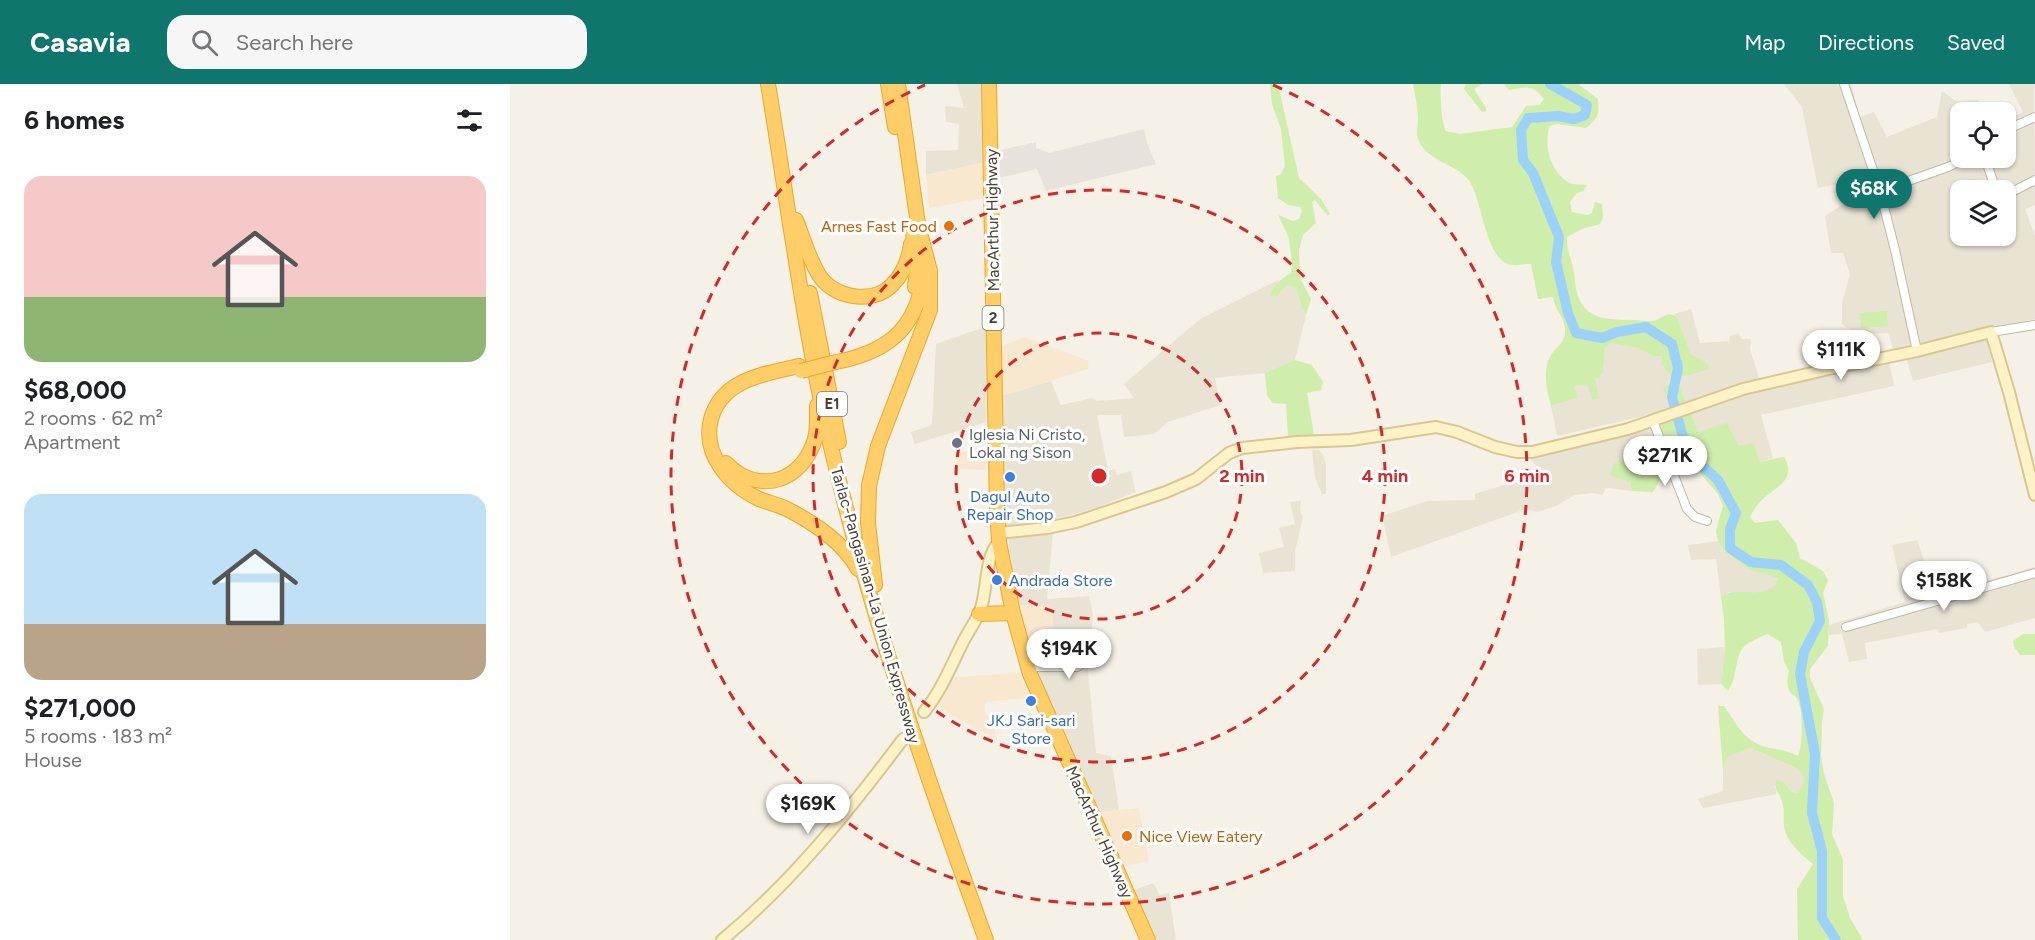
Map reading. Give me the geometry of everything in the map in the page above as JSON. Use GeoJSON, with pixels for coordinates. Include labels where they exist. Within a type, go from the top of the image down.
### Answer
{"type":"FeatureCollection","features":[{"type":"Feature","properties":{"kind":"highway","name":"Tarlac-Pangasinan-La Union Expressway"},"geometry":{"type":"LineString","coordinates":[[768,84],[789,226],[804,367],[871,584],[915,743],[986,940]]}},
{"type":"Feature","properties":{"kind":"highway","name":"Tarlac-Pangasinan-La Union Expressway"},"geometry":{"type":"LineString","coordinates":[[775,84],[796,220],[843,461],[871,584],[992,940]]}},
{"type":"Feature","properties":{"kind":"highway"},"geometry":{"type":"LineString","coordinates":[[871,584],[869,486],[878,446],[930,310],[930,271],[916,229],[888,84]]}},
{"type":"Feature","properties":{"kind":"highway"},"geometry":{"type":"LineString","coordinates":[[871,584],[836,542],[804,518],[786,508],[758,498],[736,484],[714,455],[710,424],[717,405],[729,389],[760,375],[831,361],[872,346],[887,337],[909,307],[917,271],[916,229],[898,84]]}},
{"type":"Feature","properties":{"kind":"highway","name":"MacArthur Highway"},"geometry":{"type":"LineString","coordinates":[[989,84],[999,537],[1013,614],[1036,689],[1148,940]]}},
{"type":"Feature","properties":{"kind":"highway"},"geometry":{"type":"LineString","coordinates":[[796,220],[819,276],[830,287],[843,294],[856,297],[881,293],[892,286],[903,270],[916,229]]}},
{"type":"Feature","properties":{"kind":"highway"},"geometry":{"type":"LineString","coordinates":[[804,367],[816,433],[804,463],[797,470],[778,480],[754,481],[738,474],[727,464],[717,444],[716,425],[724,406],[730,397],[747,386],[804,367]]}},
{"type":"Feature","properties":{"kind":"highway"},"geometry":{"type":"LineString","coordinates":[[979,614],[1013,614]]}},
{"type":"Feature","properties":{"kind":"street"},"geometry":{"type":"LineString","coordinates":[[1844,84],[1880,191],[1917,351]]}},
{"type":"Feature","properties":{"kind":"street"},"geometry":{"type":"LineString","coordinates":[[2016,126],[2035,117]]}},
{"type":"Feature","properties":{"kind":"street"},"geometry":{"type":"LineString","coordinates":[[1880,191],[1950,166]]}},
{"type":"Feature","properties":{"kind":"street"},"geometry":{"type":"LineString","coordinates":[[2016,190],[2035,180]]}},
{"type":"Feature","properties":{"kind":"street"},"geometry":{"type":"LineString","coordinates":[[924,712],[939,692],[979,614],[986,594],[990,554],[999,537],[1077,522],[1177,488],[1196,478],[1236,450],[1297,442],[1351,440],[1436,427],[1495,447],[1524,452],[1628,429],[1743,390],[1991,332],[2035,324]]}},
{"type":"Feature","properties":{"kind":"street"},"geometry":{"type":"LineString","coordinates":[[1991,332],[2035,495]]}},
{"type":"Feature","properties":{"kind":"street"},"geometry":{"type":"LineString","coordinates":[[1653,421],[1687,509],[1695,518],[1707,521]]}},
{"type":"Feature","properties":{"kind":"street"},"geometry":{"type":"LineString","coordinates":[[1846,627],[2035,573]]}},
{"type":"Feature","properties":{"kind":"street"},"geometry":{"type":"LineString","coordinates":[[1067,643],[1067,667]]}},
{"type":"Feature","properties":{"kind":"street"},"geometry":{"type":"LineString","coordinates":[[1028,667],[1079,667],[1080,656]]}},
{"type":"Feature","properties":{"kind":"street"},"geometry":{"type":"LineString","coordinates":[[722,940],[752,915],[809,856],[850,808],[903,739]]}},
{"type":"Feature","properties":{"kind":"shaded area"},"geometry":{"type":"Polygon","coordinates":[[[957,84],[982,84],[982,163],[926,175],[926,151],[958,150],[959,124],[946,122],[945,106],[964,108],[957,84]]]}},
{"type":"Feature","properties":{"kind":"shaded area"},"geometry":{"type":"Polygon","coordinates":[[[1784,84],[1851,84],[1860,117],[1874,112],[1887,137],[1937,117],[1942,91],[1956,101],[1978,100],[1979,102],[1950,102],[1950,168],[2016,168],[2016,115],[2023,112],[2009,84],[2034,84],[2035,205],[2025,209],[2035,236],[2035,319],[1894,352],[1888,333],[1857,334],[1842,324],[1842,303],[1850,274],[1843,253],[1831,253],[1825,216],[1848,201],[1842,183],[1818,188],[1802,107],[1784,84]]]}},
{"type":"Feature","properties":{"kind":"shaded area"},"geometry":{"type":"Polygon","coordinates":[[[1144,129],[1156,164],[1046,191],[1037,169],[999,178],[1000,150],[1036,142],[1036,148],[1049,153],[1144,129]]]}},
{"type":"Feature","properties":{"kind":"shaded area"},"geometry":{"type":"Polygon","coordinates":[[[982,163],[984,198],[929,208],[926,175],[982,163]]]}},
{"type":"Feature","properties":{"kind":"shaded area"},"geometry":{"type":"Polygon","coordinates":[[[1280,279],[1272,290],[1277,296],[1287,285],[1296,287],[1306,315],[1295,360],[1265,373],[1215,378],[1220,405],[1168,422],[1154,434],[1124,437],[1121,415],[1097,415],[1108,471],[1115,469],[1117,475],[1131,471],[1136,492],[1095,508],[1049,521],[1005,527],[1002,510],[1001,396],[1051,381],[1061,405],[1092,398],[1097,401],[1134,398],[1124,384],[1200,319],[1280,279]]]}},
{"type":"Feature","properties":{"kind":"shaded area"},"geometry":{"type":"Polygon","coordinates":[[[1691,309],[1700,343],[1729,341],[1730,336],[1738,333],[1742,339],[1751,339],[1750,349],[1760,381],[1686,404],[1678,378],[1707,370],[1706,362],[1691,354],[1674,314],[1691,309]]]}},
{"type":"Feature","properties":{"kind":"shaded area"},"geometry":{"type":"Polygon","coordinates":[[[987,326],[986,422],[915,444],[911,432],[932,425],[936,344],[987,326]]]}},
{"type":"Feature","properties":{"kind":"shaded area"},"geometry":{"type":"Polygon","coordinates":[[[1024,337],[1089,361],[1088,369],[1001,396],[1001,346],[1024,337]]]}},
{"type":"Feature","properties":{"kind":"shaded area"},"geometry":{"type":"Polygon","coordinates":[[[1986,337],[1992,362],[1913,381],[1906,357],[1986,337]]]}},
{"type":"Feature","properties":{"kind":"shaded area"},"geometry":{"type":"Polygon","coordinates":[[[1611,342],[1638,348],[1653,356],[1662,356],[1662,365],[1671,377],[1665,392],[1673,409],[1557,436],[1551,406],[1578,398],[1573,386],[1588,384],[1603,373],[1605,347],[1611,342]]]}},
{"type":"Feature","properties":{"kind":"shaded area"},"geometry":{"type":"Polygon","coordinates":[[[1824,348],[1828,365],[1810,369],[1806,353],[1824,348]]]}},
{"type":"Feature","properties":{"kind":"shaded area"},"geometry":{"type":"Polygon","coordinates":[[[1889,360],[1894,386],[1761,415],[1773,458],[1759,462],[1738,446],[1698,433],[1691,412],[1744,394],[1889,360]]]}},
{"type":"Feature","properties":{"kind":"shaded area"},"geometry":{"type":"Polygon","coordinates":[[[1658,424],[1666,439],[1657,469],[1647,477],[1640,475],[1632,466],[1630,482],[1632,491],[1606,488],[1602,495],[1592,493],[1575,495],[1556,506],[1537,512],[1526,509],[1391,557],[1382,516],[1427,501],[1475,500],[1475,494],[1543,473],[1526,454],[1658,424]]]}},
{"type":"Feature","properties":{"kind":"shaded area"},"geometry":{"type":"Polygon","coordinates":[[[986,445],[986,470],[958,469],[956,454],[986,445]]]}},
{"type":"Feature","properties":{"kind":"shaded area"},"geometry":{"type":"Polygon","coordinates":[[[1312,450],[1319,450],[1326,464],[1326,494],[1322,494],[1315,478],[1312,450]]]}},
{"type":"Feature","properties":{"kind":"shaded area"},"geometry":{"type":"Polygon","coordinates":[[[1301,501],[1300,510],[1303,517],[1295,551],[1295,571],[1263,573],[1259,553],[1284,547],[1279,528],[1295,524],[1290,502],[1301,501]]]}},
{"type":"Feature","properties":{"kind":"shaded area"},"geometry":{"type":"Polygon","coordinates":[[[1053,532],[1047,599],[1089,596],[1093,615],[1088,671],[1096,753],[1111,756],[1119,810],[1100,812],[1045,691],[1029,642],[1054,631],[1051,606],[1020,605],[1014,585],[1008,536],[1053,532]]]}},
{"type":"Feature","properties":{"kind":"shaded area"},"geometry":{"type":"Polygon","coordinates":[[[1917,540],[1936,595],[2035,567],[2035,618],[1985,632],[1978,622],[1967,624],[1967,628],[1939,633],[1938,629],[1865,643],[1867,659],[1849,662],[1842,634],[1829,635],[1829,625],[1905,602],[1892,545],[1917,540]]]}},
{"type":"Feature","properties":{"kind":"shaded area"},"geometry":{"type":"Polygon","coordinates":[[[1718,541],[1725,551],[1759,573],[1778,577],[1776,585],[1769,590],[1757,593],[1729,592],[1721,597],[1716,559],[1691,560],[1688,545],[1718,541]]]}},
{"type":"Feature","properties":{"kind":"shaded area"},"geometry":{"type":"Polygon","coordinates":[[[1020,605],[1051,606],[1054,631],[1029,642],[1020,605]]]}},
{"type":"Feature","properties":{"kind":"shaded area"},"geometry":{"type":"Polygon","coordinates":[[[1724,647],[1721,684],[1698,685],[1697,649],[1724,647]]]}},
{"type":"Feature","properties":{"kind":"shaded area"},"geometry":{"type":"Polygon","coordinates":[[[1020,673],[1030,698],[985,702],[985,713],[994,721],[996,739],[941,709],[938,701],[954,677],[1020,673]]]}},
{"type":"Feature","properties":{"kind":"shaded area"},"geometry":{"type":"Polygon","coordinates":[[[1751,748],[1798,769],[1803,773],[1805,780],[1803,788],[1797,793],[1790,791],[1785,783],[1775,786],[1777,794],[1703,808],[1698,799],[1723,791],[1723,769],[1729,756],[1751,748]]]}},
{"type":"Feature","properties":{"kind":"shaded area","name":"Nice View Eatery"},"geometry":{"type":"Polygon","coordinates":[[[1139,808],[1149,861],[1124,866],[1100,812],[1139,808]]]}},
{"type":"Feature","properties":{"kind":"shaded area"},"geometry":{"type":"Polygon","coordinates":[[[1153,883],[1160,895],[1169,893],[1176,940],[1157,940],[1134,890],[1153,883]]]}},
{"type":"Feature","properties":{"kind":"green space"},"geometry":{"type":"Polygon","coordinates":[[[1270,84],[1278,84],[1299,178],[1321,199],[1330,214],[1328,216],[1315,200],[1312,202],[1316,223],[1303,235],[1299,250],[1300,278],[1311,299],[1306,315],[1296,287],[1287,285],[1277,296],[1270,295],[1278,282],[1291,273],[1292,263],[1289,238],[1278,215],[1293,221],[1299,219],[1302,211],[1300,207],[1288,205],[1278,198],[1276,176],[1281,174],[1285,166],[1281,129],[1272,104],[1270,84]]]}},
{"type":"Feature","properties":{"kind":"green space"},"geometry":{"type":"Polygon","coordinates":[[[1413,84],[1441,84],[1444,127],[1446,131],[1460,134],[1512,127],[1526,106],[1540,105],[1544,99],[1533,89],[1509,90],[1504,84],[1578,84],[1598,99],[1597,115],[1586,128],[1557,124],[1550,126],[1547,142],[1551,160],[1559,175],[1573,184],[1587,185],[1570,202],[1572,212],[1587,215],[1592,213],[1595,202],[1602,204],[1603,218],[1600,224],[1582,229],[1567,237],[1577,293],[1587,311],[1609,319],[1647,321],[1667,315],[1677,317],[1691,354],[1709,366],[1707,370],[1678,378],[1686,404],[1673,409],[1663,388],[1669,384],[1671,377],[1662,365],[1662,356],[1653,356],[1638,348],[1611,343],[1605,347],[1603,373],[1595,378],[1599,399],[1592,400],[1588,385],[1574,386],[1578,398],[1551,406],[1546,374],[1548,361],[1565,336],[1565,327],[1553,297],[1538,299],[1531,264],[1508,264],[1500,259],[1488,237],[1476,197],[1467,178],[1433,157],[1422,146],[1417,137],[1418,111],[1413,84]]]}},
{"type":"Feature","properties":{"kind":"green space"},"geometry":{"type":"Polygon","coordinates":[[[1466,84],[1482,84],[1474,89],[1486,111],[1482,112],[1464,89],[1466,84]]]}},
{"type":"Feature","properties":{"kind":"green space"},"geometry":{"type":"Polygon","coordinates":[[[1887,311],[1888,326],[1861,328],[1860,313],[1887,311]]]}},
{"type":"Feature","properties":{"kind":"green space"},"geometry":{"type":"Polygon","coordinates":[[[1295,360],[1312,365],[1323,382],[1321,390],[1307,393],[1314,435],[1288,436],[1286,404],[1272,403],[1267,395],[1265,373],[1295,360]]]}},
{"type":"Feature","properties":{"kind":"green space"},"geometry":{"type":"Polygon","coordinates":[[[1691,412],[1698,432],[1727,423],[1738,446],[1754,443],[1759,462],[1784,457],[1788,466],[1786,479],[1758,504],[1750,517],[1755,523],[1778,520],[1796,543],[1800,558],[1823,571],[1828,580],[1823,593],[1829,620],[1828,646],[1810,669],[1810,678],[1824,709],[1821,755],[1824,774],[1834,803],[1832,834],[1843,860],[1843,896],[1850,918],[1863,940],[1798,940],[1797,889],[1813,864],[1795,847],[1785,832],[1783,805],[1776,786],[1777,780],[1785,783],[1790,791],[1797,793],[1804,781],[1801,772],[1751,748],[1729,756],[1723,769],[1718,706],[1724,706],[1743,733],[1761,746],[1798,756],[1800,751],[1801,712],[1798,700],[1788,688],[1789,671],[1784,662],[1781,642],[1767,634],[1747,644],[1740,653],[1728,691],[1721,684],[1725,640],[1721,597],[1734,592],[1768,590],[1776,585],[1778,578],[1750,570],[1725,551],[1718,541],[1716,531],[1723,506],[1718,494],[1690,462],[1681,456],[1673,456],[1653,492],[1632,491],[1630,482],[1610,475],[1614,464],[1621,459],[1643,476],[1647,477],[1651,474],[1655,470],[1666,439],[1658,424],[1691,412]]]}},
{"type":"Feature","properties":{"kind":"green space"},"geometry":{"type":"Polygon","coordinates":[[[2023,634],[2035,634],[2035,655],[2020,655],[2014,647],[2013,641],[2023,634]]]}},
{"type":"Feature","properties":{"kind":"waterway"},"geometry":{"type":"LineString","coordinates":[[1550,84],[1587,105],[1585,115],[1574,119],[1558,116],[1528,118],[1521,130],[1523,160],[1533,173],[1559,237],[1556,262],[1568,313],[1576,333],[1602,338],[1617,332],[1646,327],[1672,344],[1678,368],[1672,397],[1685,444],[1699,463],[1718,480],[1736,513],[1730,529],[1730,548],[1751,562],[1781,565],[1808,585],[1817,602],[1820,621],[1804,652],[1800,674],[1815,754],[1812,813],[1822,851],[1822,918],[1836,940]]}},
{"type":"Feature","properties":{"kind":"place","name":"Arnes Fast Food"},"geometry":{"type":"Point","coordinates":[949,226]}},
{"type":"Feature","properties":{"kind":"place","name":"Iglesia Ni Cristo, Lokal ng Sison"},"geometry":{"type":"Point","coordinates":[957,443]}},
{"type":"Feature","properties":{"kind":"place","name":"Dagul Auto Repair Shop"},"geometry":{"type":"Point","coordinates":[1010,477]}},
{"type":"Feature","properties":{"kind":"place","name":"Andrada Store"},"geometry":{"type":"Point","coordinates":[997,580]}},
{"type":"Feature","properties":{"kind":"place","name":"JKJ Sari-sari Store"},"geometry":{"type":"Point","coordinates":[1031,701]}},
{"type":"Feature","properties":{"kind":"place","name":"Nice View Eatery"},"geometry":{"type":"Point","coordinates":[1127,836]}}]}
